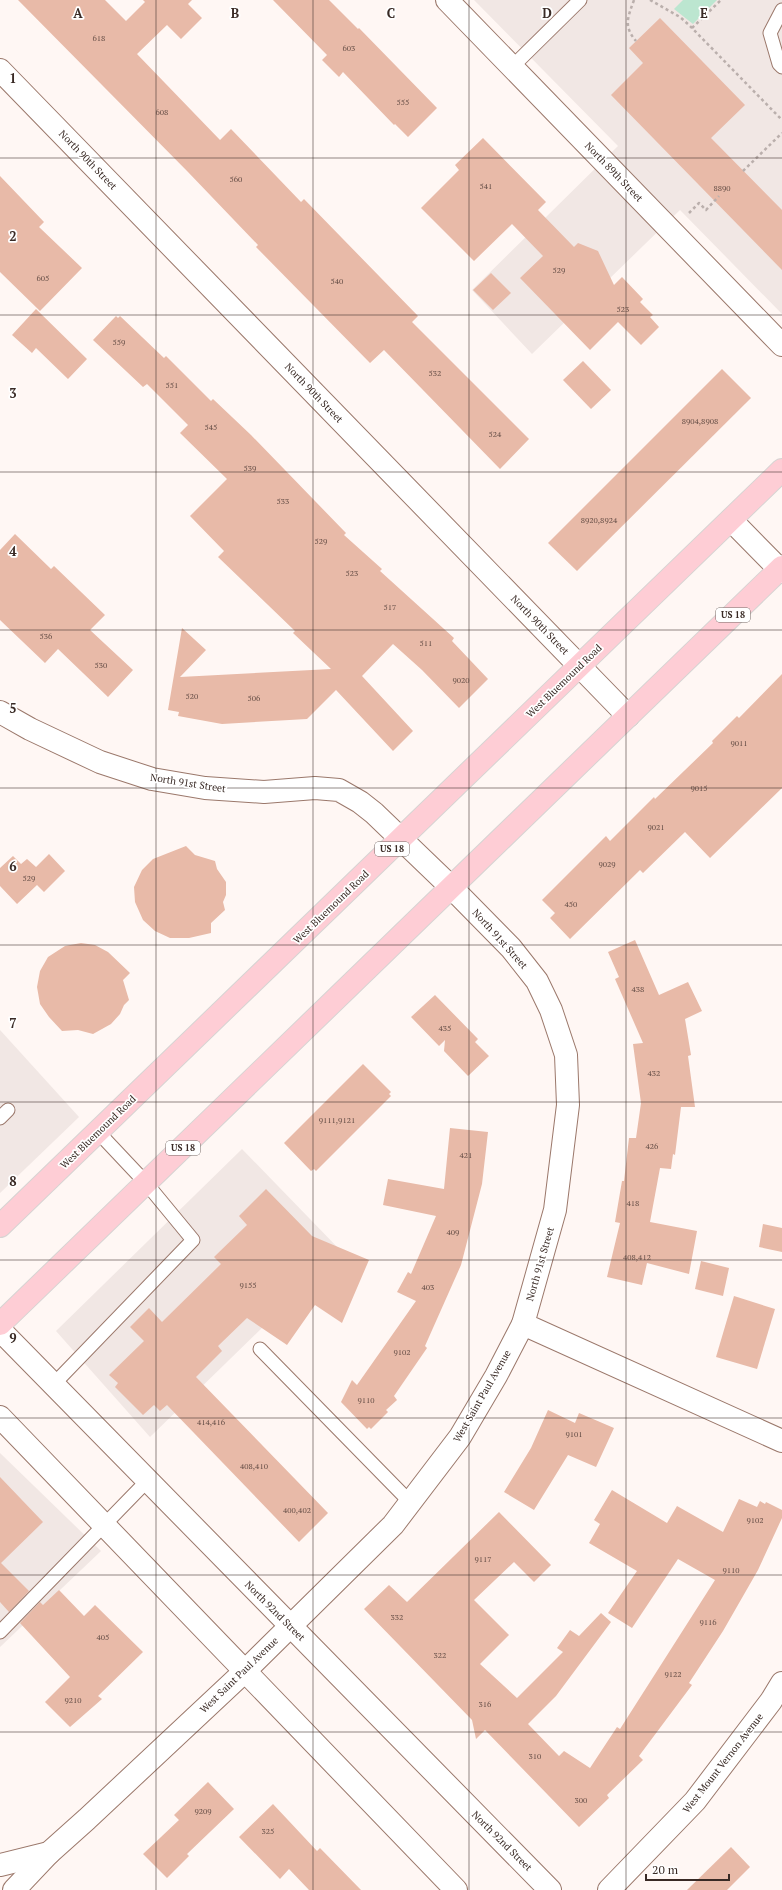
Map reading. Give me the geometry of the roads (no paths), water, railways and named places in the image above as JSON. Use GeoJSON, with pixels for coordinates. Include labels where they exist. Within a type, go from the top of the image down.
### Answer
{"type":"FeatureCollection","features":[{"type":"Feature","properties":{"kind":"main road","name":"West Bluemound Road"},"geometry":{"type":"LineString","coordinates":[[0,1226],[782,470]]}},
{"type":"Feature","properties":{"kind":"main road","name":"US 18"},"geometry":{"type":"LineString","coordinates":[[0,1324],[628,716],[781,570]]}},
{"type":"Feature","properties":{"kind":"street","name":"North 89th Street"},"geometry":{"type":"LineString","coordinates":[[447,0],[782,345]]}},
{"type":"Feature","properties":{"kind":"street","name":"North 90th Street"},"geometry":{"type":"LineString","coordinates":[[0,70],[628,716]]}},
{"type":"Feature","properties":{"kind":"street"},"geometry":{"type":"LineString","coordinates":[[731,520],[781,570]]}},
{"type":"Feature","properties":{"kind":"street","name":"North 91st Street"},"geometry":{"type":"LineString","coordinates":[[0,712],[30,730],[100,762],[152,779],[205,788],[264,792],[315,788],[338,790],[360,802],[402,839],[511,948],[537,981],[551,1010],[566,1055],[568,1105],[555,1210],[522,1324]]}},
{"type":"Feature","properties":{"kind":"street"},"geometry":{"type":"LineString","coordinates":[[522,1324],[782,1441]]}},
{"type":"Feature","properties":{"kind":"street","name":"West Saint Paul Avenue"},"geometry":{"type":"LineString","coordinates":[[14,1890],[49,1853],[88,1819],[244,1672],[393,1525],[460,1437],[496,1376],[522,1324]]}},
{"type":"Feature","properties":{"kind":"street","name":"North 92nd Street"},"geometry":{"type":"LineString","coordinates":[[0,1330],[289,1626],[550,1890]]}},
{"type":"Feature","properties":{"kind":"street"},"geometry":{"type":"LineString","coordinates":[[0,1417],[244,1672],[456,1890]]}},
{"type":"Feature","properties":{"kind":"street","name":"West Mount Vernon Avenue"},"geometry":{"type":"LineString","coordinates":[[609,1890],[695,1801],[771,1701],[782,1683]]}},
{"type":"Feature","properties":{"kind":"street"},"geometry":{"type":"LineString","coordinates":[[0,1865],[49,1853]]}},
{"type":"Feature","properties":{"kind":"lane"},"geometry":{"type":"LineString","coordinates":[[512,67],[580,0]]}},
{"type":"Feature","properties":{"kind":"lane"},"geometry":{"type":"LineString","coordinates":[[782,10],[770,33],[779,64],[782,67]]}},
{"type":"Feature","properties":{"kind":"lane"},"geometry":{"type":"LineString","coordinates":[[53,1385],[193,1240],[146,1183],[98,1132]]}},
{"type":"Feature","properties":{"kind":"lane"},"geometry":{"type":"LineString","coordinates":[[260,1349],[410,1502]]}},
{"type":"Feature","properties":{"kind":"lane"},"geometry":{"type":"LineString","coordinates":[[0,1632],[147,1481]]}}]}
